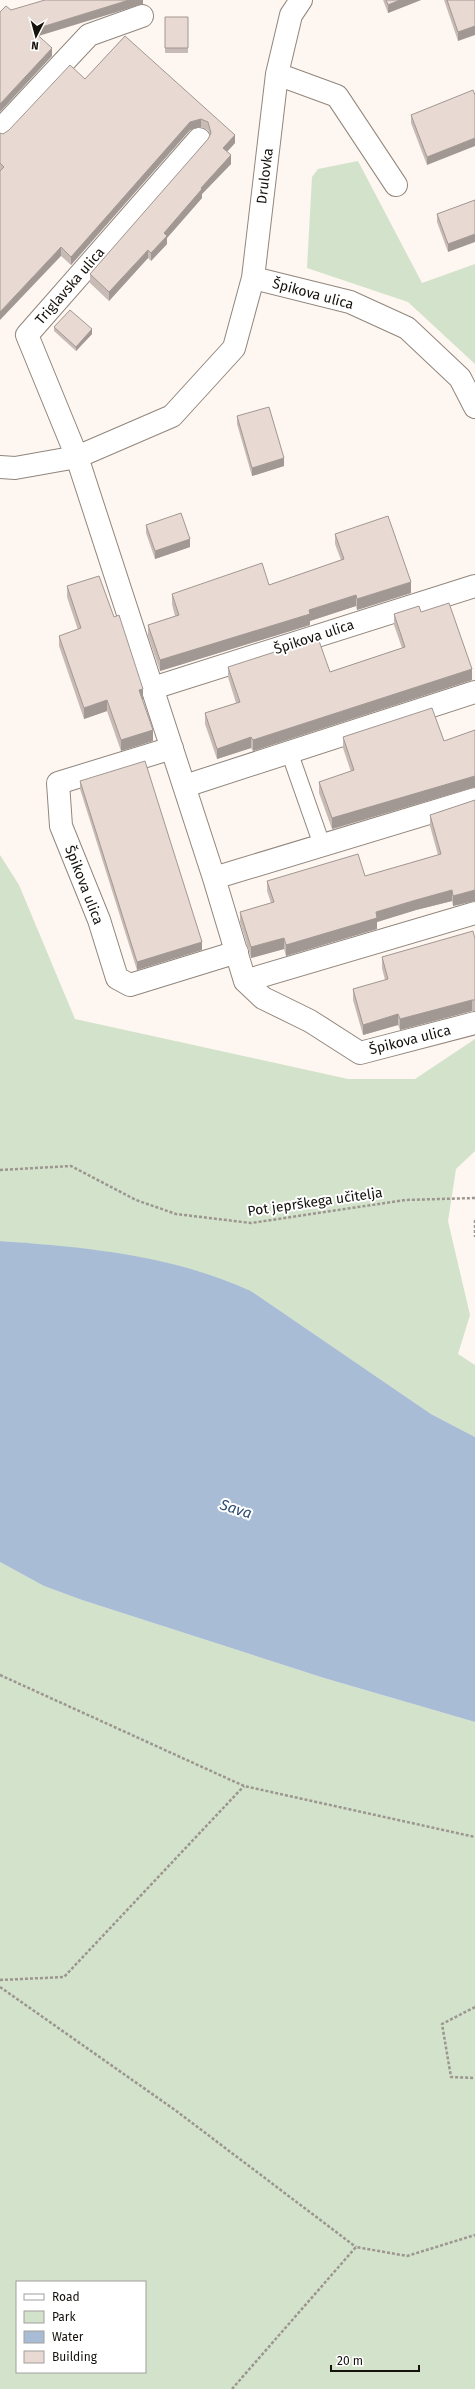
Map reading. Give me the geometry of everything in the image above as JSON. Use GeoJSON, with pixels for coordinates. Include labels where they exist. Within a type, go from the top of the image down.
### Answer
{"type":"FeatureCollection","features":[{"type":"Feature","properties":{"kind":"street","name":"Drulovka"},"geometry":{"type":"LineString","coordinates":[[253,278],[277,74],[291,14],[301,0]]}},
{"type":"Feature","properties":{"kind":"street"},"geometry":{"type":"LineString","coordinates":[[0,130],[89,35],[142,16]]}},
{"type":"Feature","properties":{"kind":"street"},"geometry":{"type":"LineString","coordinates":[[277,74],[337,96],[396,185]]}},
{"type":"Feature","properties":{"kind":"street","name":"Triglavska ulica"},"geometry":{"type":"LineString","coordinates":[[77,457],[27,334],[199,139]]}},
{"type":"Feature","properties":{"kind":"street"},"geometry":{"type":"LineString","coordinates":[[0,467],[15,468],[77,457],[172,416],[234,348],[253,278]]}},
{"type":"Feature","properties":{"kind":"street","name":"Špikova ulica"},"geometry":{"type":"LineString","coordinates":[[253,278],[350,302],[407,328],[460,378],[475,407]]}},
{"type":"Feature","properties":{"kind":"street"},"geometry":{"type":"LineString","coordinates":[[77,457],[185,786],[245,981],[475,913]]}},
{"type":"Feature","properties":{"kind":"street","name":"Špikova ulica"},"geometry":{"type":"LineString","coordinates":[[153,688],[475,586]]}},
{"type":"Feature","properties":{"kind":"street"},"geometry":{"type":"LineString","coordinates":[[185,786],[290,754],[475,692]]}},
{"type":"Feature","properties":{"kind":"street","name":"Špikova ulica"},"geometry":{"type":"LineString","coordinates":[[172,748],[58,783],[62,826],[99,920],[117,978],[130,985],[237,952]]}},
{"type":"Feature","properties":{"kind":"street"},"geometry":{"type":"LineString","coordinates":[[214,878],[475,799]]}},
{"type":"Feature","properties":{"kind":"street","name":"Špikova ulica"},"geometry":{"type":"LineString","coordinates":[[245,981],[263,998],[310,1021],[360,1053],[475,1023]]}},
{"type":"Feature","properties":{"kind":"lane"},"geometry":{"type":"LineString","coordinates":[[290,754],[322,845]]}},
{"type":"Feature","properties":{"kind":"path","name":"Pot jeprškega učitelja"},"geometry":{"type":"LineString","coordinates":[[0,1170],[72,1166],[136,1200],[176,1214],[251,1224],[405,1200],[475,1198]]}},
{"type":"Feature","properties":{"kind":"path"},"geometry":{"type":"LineString","coordinates":[[475,1220],[475,1237]]}},
{"type":"Feature","properties":{"kind":"path"},"geometry":{"type":"LineString","coordinates":[[0,1675],[244,1786],[475,1837]]}},
{"type":"Feature","properties":{"kind":"path"},"geometry":{"type":"LineString","coordinates":[[0,1980],[64,1977],[244,1786]]}},
{"type":"Feature","properties":{"kind":"path"},"geometry":{"type":"LineString","coordinates":[[0,1987],[175,2110],[356,2247],[407,2256],[475,2235]]}},
{"type":"Feature","properties":{"kind":"path"},"geometry":{"type":"LineString","coordinates":[[475,2007],[442,2024],[452,2077],[475,2078]]}},
{"type":"Feature","properties":{"kind":"path"},"geometry":{"type":"LineString","coordinates":[[232,2389],[356,2247]]}},
{"type":"Feature","properties":{"kind":"green space"},"geometry":{"type":"Polygon","coordinates":[[[358,161],[422,283],[475,264],[475,364],[408,302],[307,268],[312,177],[318,169],[358,161]]]}},
{"type":"Feature","properties":{"kind":"green space"},"geometry":{"type":"Polygon","coordinates":[[[0,855],[19,885],[75,1019],[348,1079],[415,1079],[475,1039],[475,1151],[456,1169],[448,1221],[470,1315],[458,1354],[475,1365],[475,1437],[431,1414],[251,1291],[221,1279],[159,1261],[96,1250],[0,1241],[0,855]]]}},
{"type":"Feature","properties":{"kind":"green space"},"geometry":{"type":"Polygon","coordinates":[[[0,1562],[44,1586],[82,1600],[324,1678],[475,1722],[475,2389],[0,2389],[0,1562]]]}},
{"type":"Feature","properties":{"kind":"water","name":"Sava"},"geometry":{"type":"Polygon","coordinates":[[[0,1241],[96,1250],[159,1261],[221,1279],[251,1291],[431,1414],[475,1437],[475,1722],[324,1678],[82,1600],[44,1586],[0,1562],[0,1241]]]}},
{"type":"Feature","properties":{"kind":"building"},"geometry":{"type":"Polygon","coordinates":[[[45,0],[129,0],[32,30],[52,48],[0,104],[0,12],[6,6],[11,10],[45,0]]]}},
{"type":"Feature","properties":{"kind":"building"},"geometry":{"type":"Polygon","coordinates":[[[386,0],[400,0],[388,5],[386,0]]]}},
{"type":"Feature","properties":{"kind":"building"},"geometry":{"type":"Polygon","coordinates":[[[447,0],[475,0],[475,26],[458,32],[447,0]]]}},
{"type":"Feature","properties":{"kind":"building"},"geometry":{"type":"Polygon","coordinates":[[[165,17],[188,17],[188,48],[165,48],[165,17]]]}},
{"type":"Feature","properties":{"kind":"building"},"geometry":{"type":"Polygon","coordinates":[[[125,36],[235,135],[223,148],[231,155],[201,188],[202,189],[164,233],[167,236],[151,253],[148,250],[109,292],[90,274],[208,139],[211,133],[208,122],[201,119],[190,122],[71,257],[61,247],[0,312],[0,171],[4,167],[0,163],[0,133],[3,134],[9,130],[70,65],[85,79],[125,36]]]}},
{"type":"Feature","properties":{"kind":"building"},"geometry":{"type":"Polygon","coordinates":[[[473,90],[475,95],[475,138],[427,157],[411,115],[473,90]]]}},
{"type":"Feature","properties":{"kind":"building"},"geometry":{"type":"Polygon","coordinates":[[[475,200],[475,234],[448,244],[437,214],[475,200]]]}},
{"type":"Feature","properties":{"kind":"building"},"geometry":{"type":"Polygon","coordinates":[[[70,310],[92,329],[76,347],[54,327],[70,310]]]}},
{"type":"Feature","properties":{"kind":"building"},"geometry":{"type":"Polygon","coordinates":[[[269,407],[284,458],[252,468],[237,416],[269,407]]]}},
{"type":"Feature","properties":{"kind":"building"},"geometry":{"type":"Polygon","coordinates":[[[181,513],[190,539],[155,551],[146,525],[181,513]]]}},
{"type":"Feature","properties":{"kind":"building"},"geometry":{"type":"Polygon","coordinates":[[[388,516],[411,582],[357,599],[356,595],[309,610],[310,614],[160,660],[148,625],[179,615],[172,594],[262,563],[269,585],[344,559],[335,534],[388,516]]]}},
{"type":"Feature","properties":{"kind":"building"},"geometry":{"type":"Polygon","coordinates":[[[99,576],[114,617],[119,615],[143,689],[139,690],[153,730],[121,740],[107,700],[84,708],[59,636],[81,628],[67,586],[99,576]]]}},
{"type":"Feature","properties":{"kind":"building"},"geometry":{"type":"Polygon","coordinates":[[[449,603],[472,669],[253,740],[251,737],[217,749],[205,713],[240,702],[228,667],[318,638],[330,672],[405,647],[394,614],[419,606],[421,612],[449,603]]]}},
{"type":"Feature","properties":{"kind":"building"},"geometry":{"type":"Polygon","coordinates":[[[432,708],[444,741],[475,730],[475,776],[332,818],[319,782],[354,770],[343,737],[432,708]]]}},
{"type":"Feature","properties":{"kind":"building"},"geometry":{"type":"Polygon","coordinates":[[[145,761],[202,942],[137,962],[80,781],[145,761]]]}},
{"type":"Feature","properties":{"kind":"building"},"geometry":{"type":"Polygon","coordinates":[[[475,800],[475,890],[453,896],[452,890],[416,900],[376,912],[377,918],[286,945],[284,938],[251,947],[240,912],[274,902],[267,881],[358,854],[365,876],[441,854],[430,815],[475,800]]]}},
{"type":"Feature","properties":{"kind":"building"},"geometry":{"type":"Polygon","coordinates":[[[473,931],[475,939],[475,1000],[400,1019],[398,1014],[363,1025],[353,989],[388,979],[382,957],[473,931]]]}}]}
